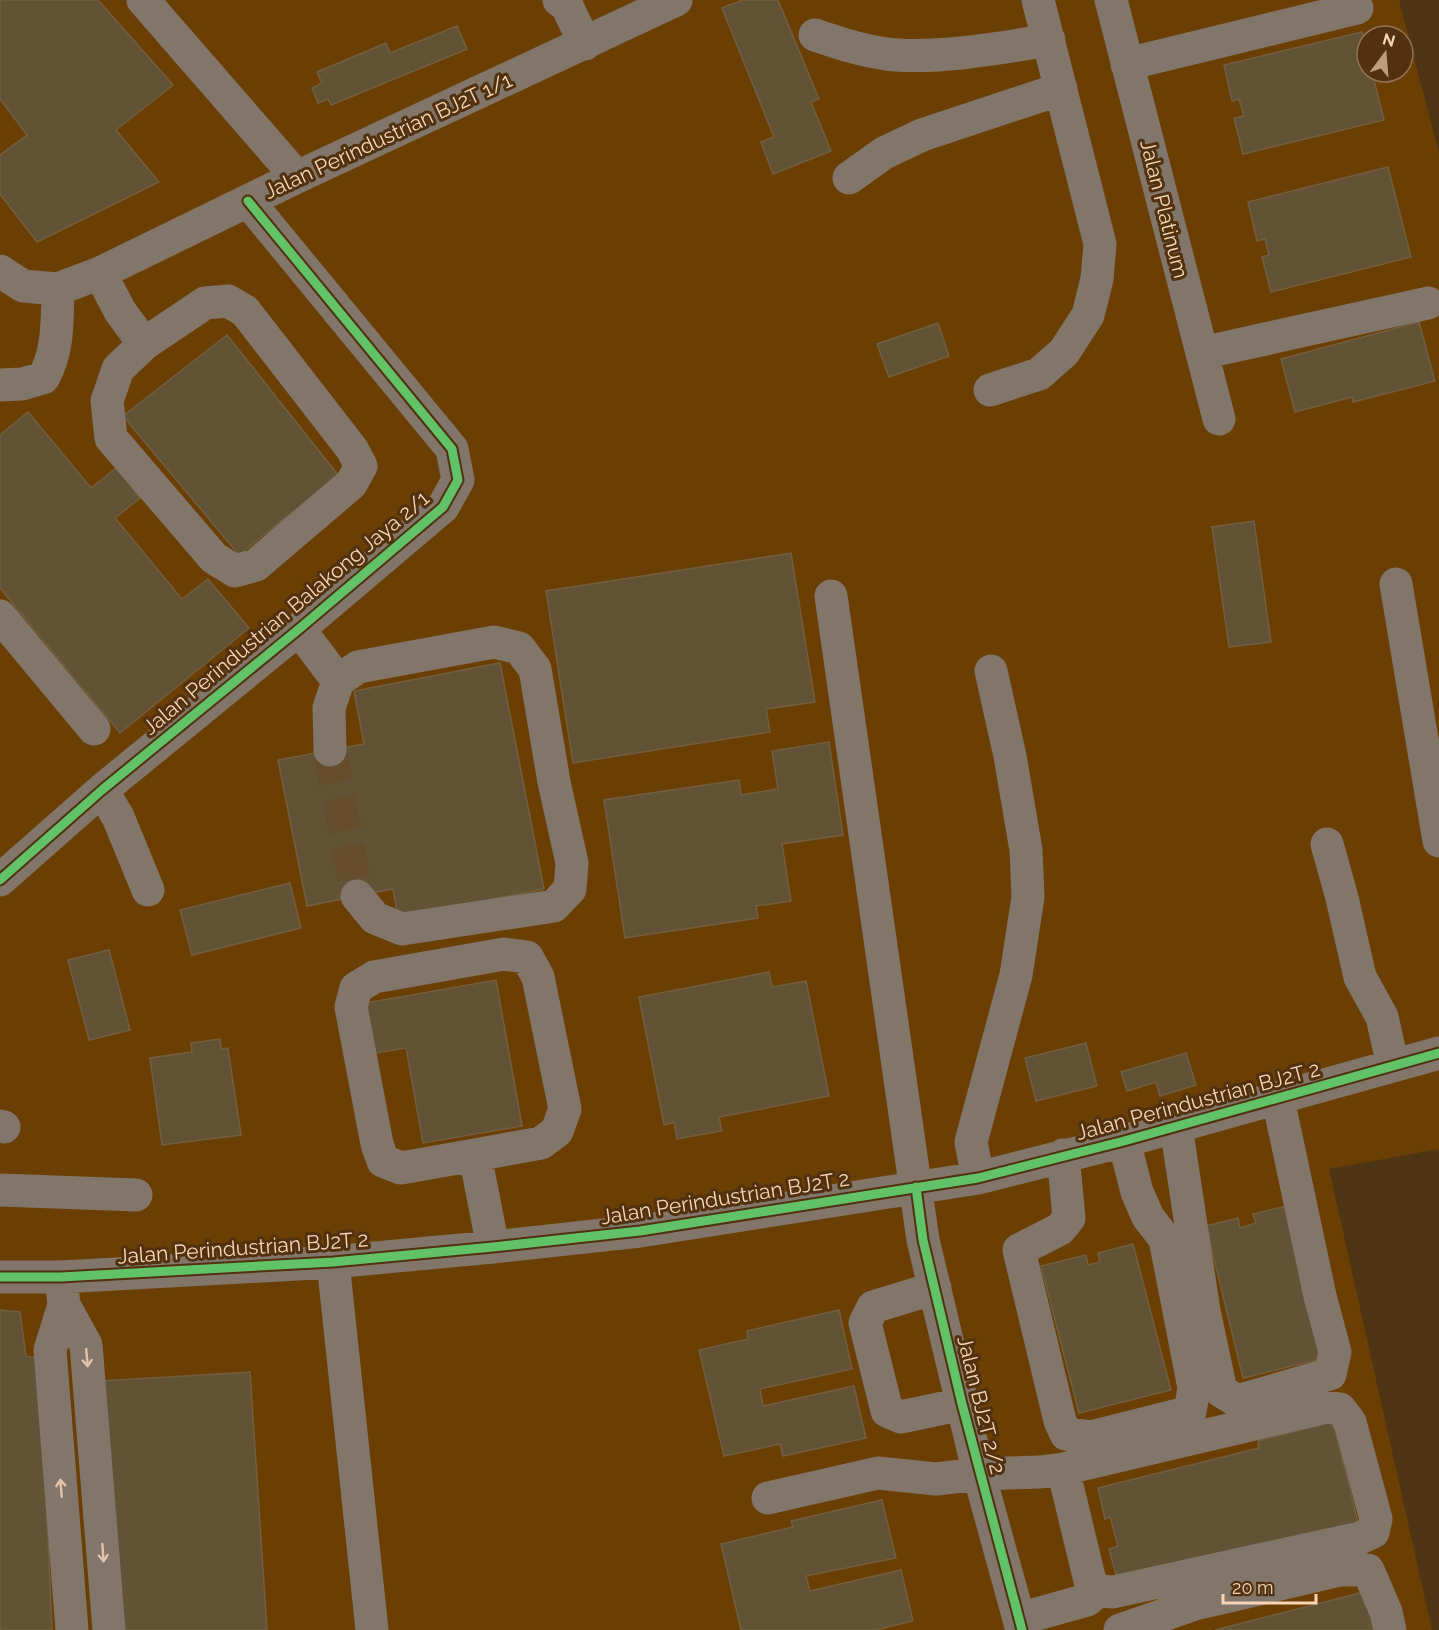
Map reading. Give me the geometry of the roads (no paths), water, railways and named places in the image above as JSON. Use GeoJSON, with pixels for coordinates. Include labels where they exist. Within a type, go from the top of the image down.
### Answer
{"type":"FeatureCollection","features":[{"type":"Feature","properties":{"kind":"street"},"geometry":{"type":"LineString","coordinates":[[143,0],[297,177]]}},
{"type":"Feature","properties":{"kind":"street"},"geometry":{"type":"LineString","coordinates":[[559,0],[567,6],[585,44]]}},
{"type":"Feature","properties":{"kind":"street","name":"Jalan Perindustrian BJ2T 1/1"},"geometry":{"type":"LineString","coordinates":[[0,272],[23,286],[58,289],[100,273],[297,177],[676,0]]}},
{"type":"Feature","properties":{"kind":"street"},"geometry":{"type":"LineString","coordinates":[[990,390],[1039,374],[1064,352],[1088,315],[1095,288],[1100,244],[1038,0]]}},
{"type":"Feature","properties":{"kind":"street","name":"Jalan Platinum"},"geometry":{"type":"LineString","coordinates":[[1110,0],[1219,419]]}},
{"type":"Feature","properties":{"kind":"street"},"geometry":{"type":"LineString","coordinates":[[1127,64],[1357,8]]}},
{"type":"Feature","properties":{"kind":"street"},"geometry":{"type":"LineString","coordinates":[[815,35],[853,48],[889,55],[936,54],[1049,40]]}},
{"type":"Feature","properties":{"kind":"street"},"geometry":{"type":"LineString","coordinates":[[849,178],[884,153],[922,135],[1061,89]]}},
{"type":"Feature","properties":{"kind":"street","name":"Jalan Perindustrian Balakong Jaya 2/1"},"geometry":{"type":"LineString","coordinates":[[0,880],[102,790],[299,629],[443,507],[458,480],[452,449],[248,201]]}},
{"type":"Feature","properties":{"kind":"street"},"geometry":{"type":"LineString","coordinates":[[100,273],[120,310],[144,344]]}},
{"type":"Feature","properties":{"kind":"street"},"geometry":{"type":"LineString","coordinates":[[0,385],[22,384],[43,378],[51,365],[57,328],[58,289]]}},
{"type":"Feature","properties":{"kind":"street"},"geometry":{"type":"LineString","coordinates":[[228,301],[245,312],[352,449],[361,466],[351,484],[256,565],[235,571],[214,558],[111,438],[107,401],[118,369],[144,344],[206,303],[228,301]]}},
{"type":"Feature","properties":{"kind":"street"},"geometry":{"type":"LineString","coordinates":[[1202,353],[1428,303]]}},
{"type":"Feature","properties":{"kind":"street"},"geometry":{"type":"LineString","coordinates":[[1396,584],[1439,841]]}},
{"type":"Feature","properties":{"kind":"street","name":"Jalan BJ2T 2/2"},"geometry":{"type":"LineString","coordinates":[[831,596],[923,1240],[979,1474],[1020,1625]]}},
{"type":"Feature","properties":{"kind":"street"},"geometry":{"type":"LineString","coordinates":[[0,616],[94,729]]}},
{"type":"Feature","properties":{"kind":"street"},"geometry":{"type":"LineString","coordinates":[[299,629],[338,681]]}},
{"type":"Feature","properties":{"kind":"street"},"geometry":{"type":"LineString","coordinates":[[330,750],[329,708],[338,681],[358,667],[494,642],[519,648],[535,669],[554,782],[572,863],[570,889],[554,906],[402,929],[375,918],[357,896]]}},
{"type":"Feature","properties":{"kind":"street"},"geometry":{"type":"LineString","coordinates":[[978,1178],[971,1143],[1016,975],[1028,897],[1024,838],[1010,756],[991,671]]}},
{"type":"Feature","properties":{"kind":"street"},"geometry":{"type":"LineString","coordinates":[[102,790],[118,817],[148,890]]}},
{"type":"Feature","properties":{"kind":"street"},"geometry":{"type":"LineString","coordinates":[[1327,844],[1360,977],[1382,1017],[1393,1066]]}},
{"type":"Feature","properties":{"kind":"street"},"geometry":{"type":"LineString","coordinates":[[504,954],[527,957],[538,977],[565,1109],[557,1131],[541,1143],[475,1155],[401,1168],[383,1161],[377,1144],[351,1007],[356,988],[374,977],[504,954]]}},
{"type":"Feature","properties":{"kind":"street","name":"Jalan Perindustrian BJ2T 2"},"geometry":{"type":"LineString","coordinates":[[0,1277],[63,1291],[640,1231],[978,1178],[1124,1141],[1439,1053]]}},
{"type":"Feature","properties":{"kind":"street"},"geometry":{"type":"LineString","coordinates":[[1176,1126],[1202,1300],[1216,1368],[1221,1390],[1237,1401],[1330,1374],[1335,1352],[1318,1285],[1278,1099]]}},
{"type":"Feature","properties":{"kind":"street"},"geometry":{"type":"LineString","coordinates":[[1063,1155],[1069,1218],[1060,1228],[1019,1250],[1060,1421],[1066,1434],[1091,1437],[1190,1412],[1194,1388],[1165,1239],[1148,1217],[1137,1191],[1124,1141]]}},
{"type":"Feature","properties":{"kind":"street"},"geometry":{"type":"LineString","coordinates":[[475,1155],[493,1247]]}},
{"type":"Feature","properties":{"kind":"street"},"geometry":{"type":"LineString","coordinates":[[0,1190],[136,1195]]}},
{"type":"Feature","properties":{"kind":"street"},"geometry":{"type":"LineString","coordinates":[[333,1262],[372,1630]]}},
{"type":"Feature","properties":{"kind":"street"},"geometry":{"type":"LineString","coordinates":[[934,1288],[873,1307],[865,1323],[887,1411],[901,1417],[962,1404]]}},
{"type":"Feature","properties":{"kind":"street"},"geometry":{"type":"LineString","coordinates":[[63,1291],[50,1350],[72,1630]]}},
{"type":"Feature","properties":{"kind":"street"},"geometry":{"type":"LineString","coordinates":[[63,1291],[86,1345],[109,1630]]}},
{"type":"Feature","properties":{"kind":"street"},"geometry":{"type":"LineString","coordinates":[[768,1498],[878,1473],[936,1479],[1063,1469],[1326,1407],[1340,1409],[1350,1422],[1376,1519],[1373,1532],[1360,1538],[1191,1576],[1113,1592],[1098,1591],[1087,1600],[1020,1625]]}},
{"type":"Feature","properties":{"kind":"street"},"geometry":{"type":"LineString","coordinates":[[1063,1469],[1090,1581],[1098,1591]]}},
{"type":"Feature","properties":{"kind":"street"},"geometry":{"type":"LineString","coordinates":[[1119,1630],[1206,1601],[1340,1570],[1368,1570],[1386,1612],[1390,1630]]}},
{"type":"Feature","properties":{"kind":"tunnel"},"geometry":{"type":"LineString","coordinates":[[330,750],[357,896]]}}]}
